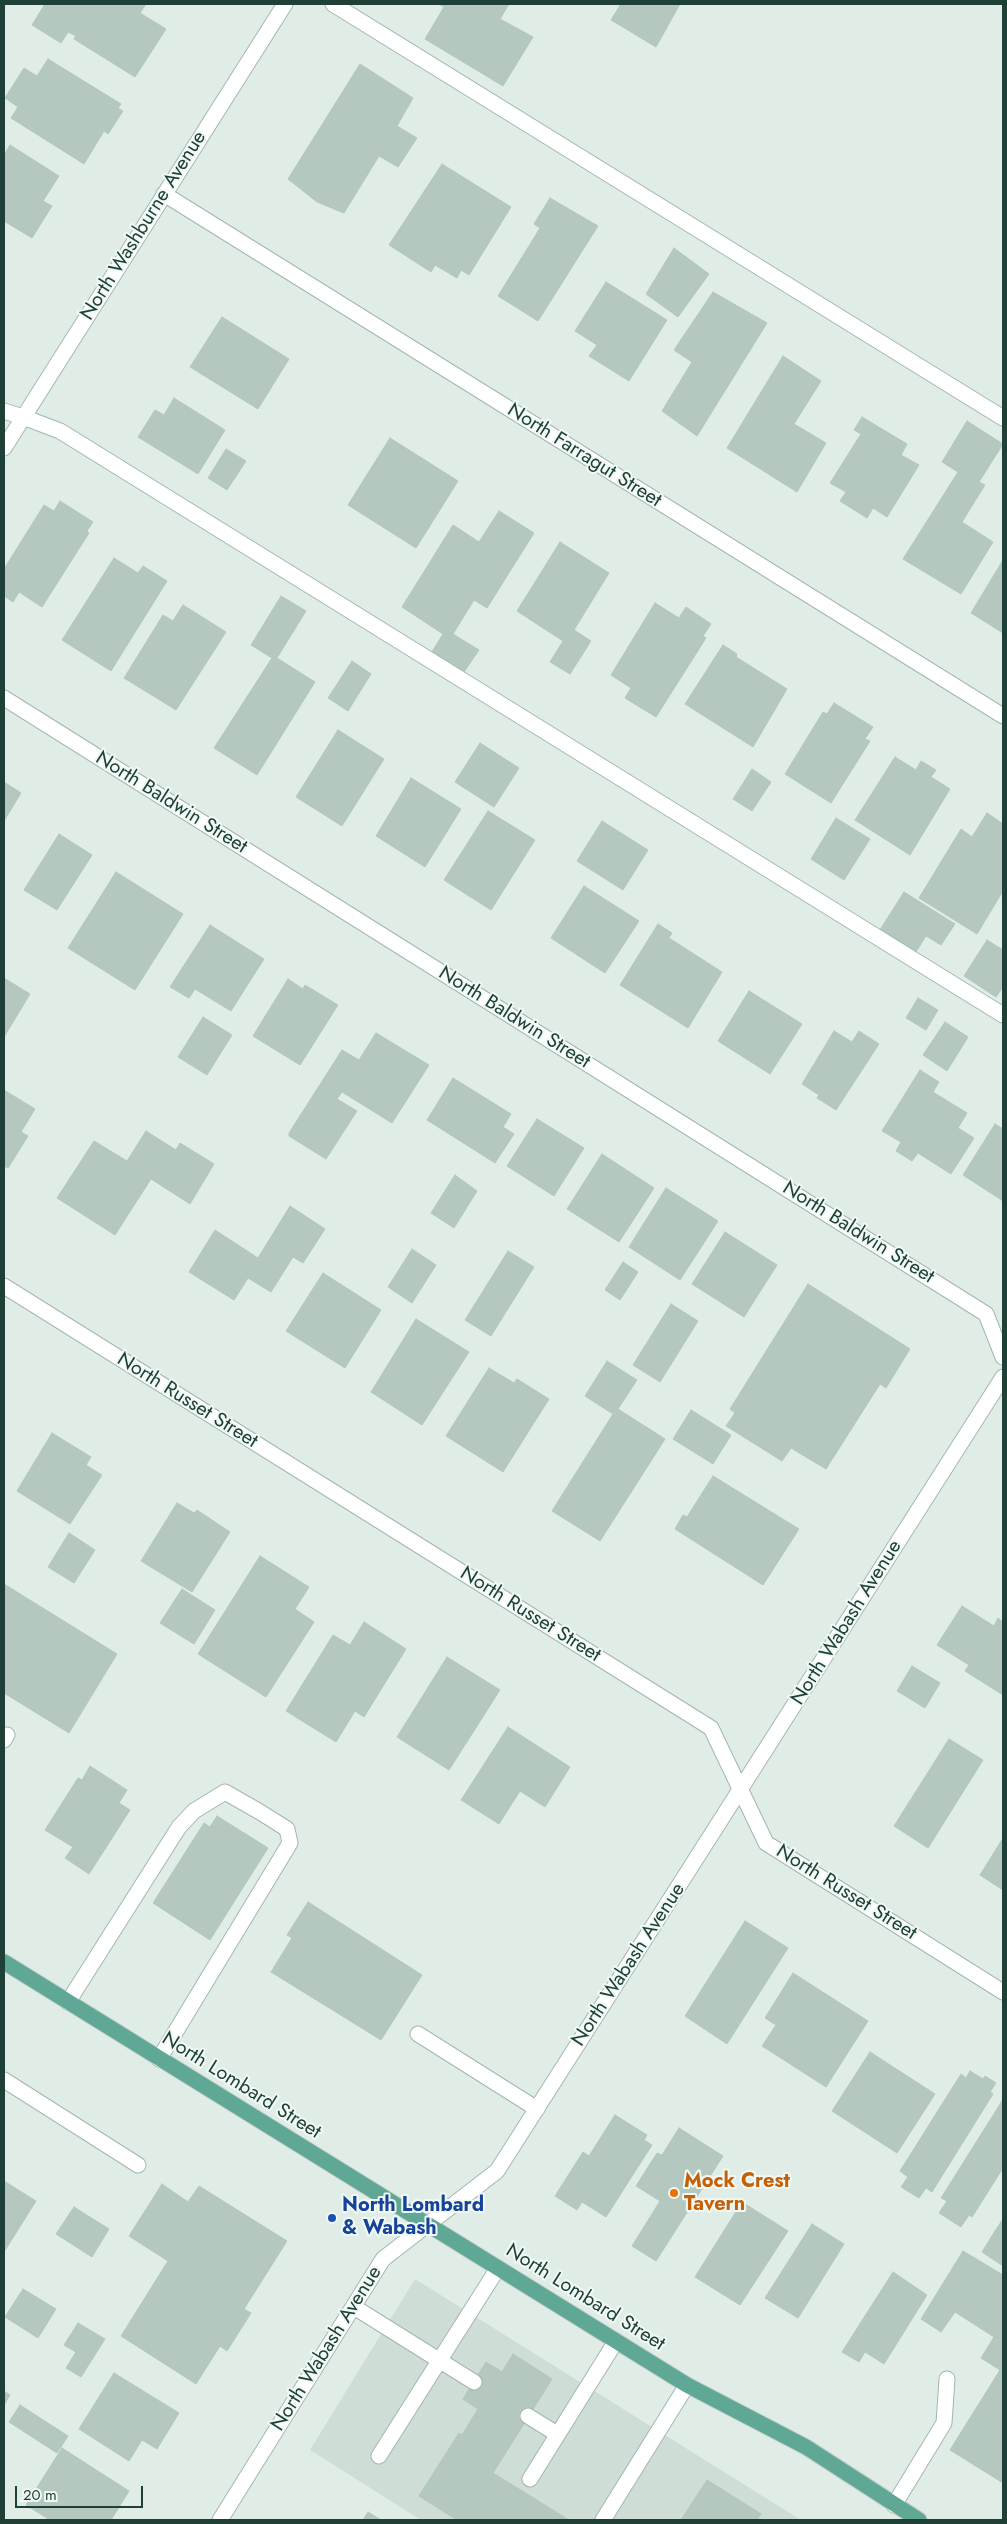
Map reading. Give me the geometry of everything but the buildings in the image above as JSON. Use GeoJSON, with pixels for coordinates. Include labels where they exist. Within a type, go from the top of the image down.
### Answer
{"type":"FeatureCollection","features":[{"type":"Feature","properties":{"kind":"main road","name":"North Lombard Street"},"geometry":{"type":"LineString","coordinates":[[4,1962],[688,2386],[806,2447],[919,2520]]}},
{"type":"Feature","properties":{"kind":"street","name":"North Washburne Avenue"},"geometry":{"type":"LineString","coordinates":[[4,448],[285,4]]}},
{"type":"Feature","properties":{"kind":"street"},"geometry":{"type":"LineString","coordinates":[[333,4],[1003,418]]}},
{"type":"Feature","properties":{"kind":"street","name":"North Farragut Street"},"geometry":{"type":"LineString","coordinates":[[164,194],[1003,716]]}},
{"type":"Feature","properties":{"kind":"street"},"geometry":{"type":"LineString","coordinates":[[4,411],[60,431],[1003,1015]]}},
{"type":"Feature","properties":{"kind":"street","name":"North Baldwin Street"},"geometry":{"type":"LineString","coordinates":[[4,698],[986,1314],[1003,1356]]}},
{"type":"Feature","properties":{"kind":"street","name":"North Russet Street"},"geometry":{"type":"LineString","coordinates":[[4,1286],[711,1728],[766,1843],[1003,1992]]}},
{"type":"Feature","properties":{"kind":"street","name":"North Wabash Avenue"},"geometry":{"type":"LineString","coordinates":[[220,2520],[383,2259],[430,2225],[497,2171],[1003,1377]]}},
{"type":"Feature","properties":{"kind":"street"},"geometry":{"type":"LineString","coordinates":[[68,2002],[179,1827],[194,1811],[225,1792],[260,1812],[287,1829],[290,1843],[159,2059]]}},
{"type":"Feature","properties":{"kind":"street"},"geometry":{"type":"LineString","coordinates":[[418,2034],[538,2109]]}},
{"type":"Feature","properties":{"kind":"street"},"geometry":{"type":"LineString","coordinates":[[4,2080],[138,2165]]}},
{"type":"Feature","properties":{"kind":"street"},"geometry":{"type":"LineString","coordinates":[[379,2456],[498,2268]]}},
{"type":"Feature","properties":{"kind":"street"},"geometry":{"type":"LineString","coordinates":[[354,2307],[474,2382]]}},
{"type":"Feature","properties":{"kind":"street"},"geometry":{"type":"LineString","coordinates":[[530,2479],[616,2341]]}},
{"type":"Feature","properties":{"kind":"street"},"geometry":{"type":"LineString","coordinates":[[894,2504],[944,2423],[947,2379]]}},
{"type":"Feature","properties":{"kind":"street"},"geometry":{"type":"LineString","coordinates":[[603,2520],[688,2386]]}},
{"type":"Feature","properties":{"kind":"street"},"geometry":{"type":"LineString","coordinates":[[528,2416],[557,2434]]}},
{"type":"Feature","properties":{"kind":"shaded area"},"geometry":{"type":"Polygon","coordinates":[[[415,2279],[801,2520],[421,2520],[310,2450],[415,2279]]]}},
{"type":"Feature","properties":{"kind":"place","name":"Mock Crest Tavern"},"geometry":{"type":"Point","coordinates":[674,2193]}},
{"type":"Feature","properties":{"kind":"place","name":"North Lombard & Wabash"},"geometry":{"type":"Point","coordinates":[332,2218]}}]}
